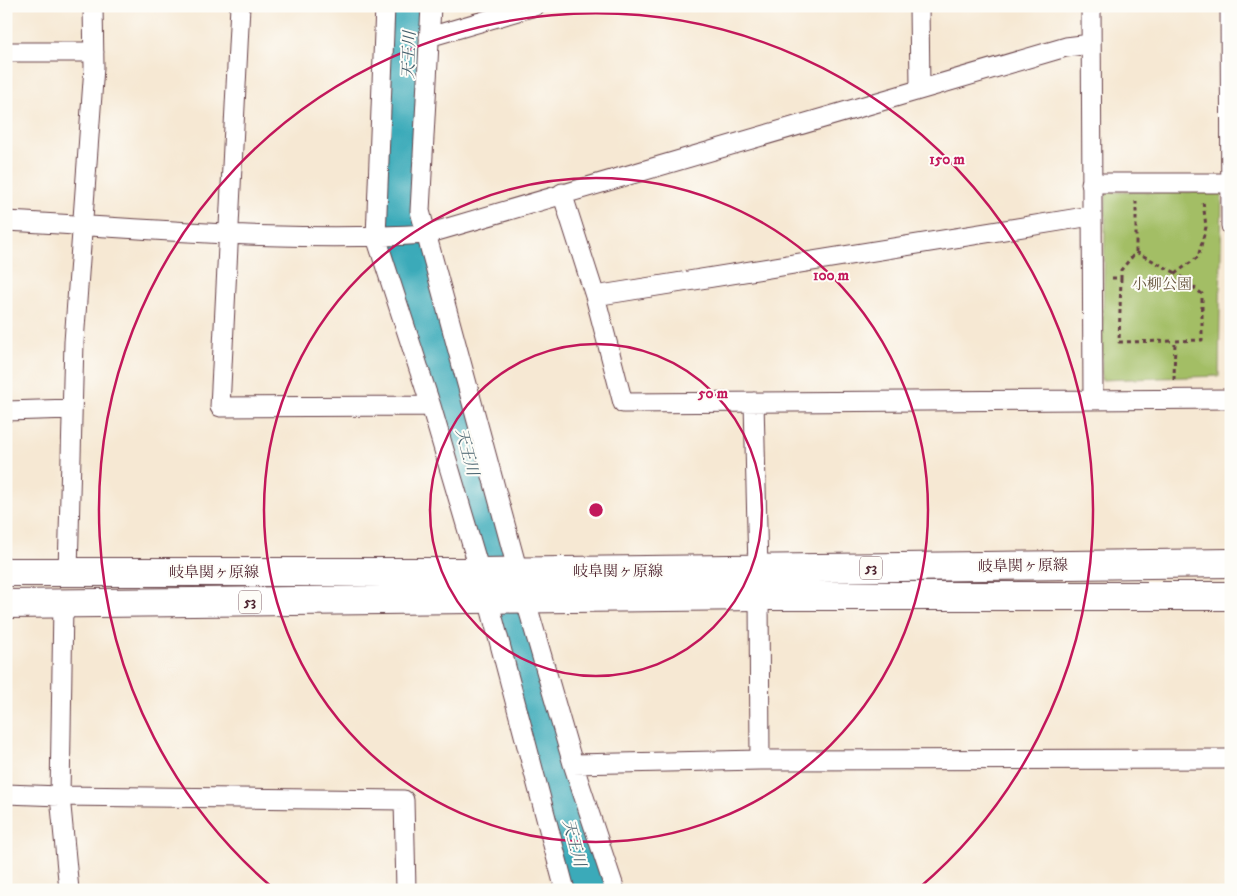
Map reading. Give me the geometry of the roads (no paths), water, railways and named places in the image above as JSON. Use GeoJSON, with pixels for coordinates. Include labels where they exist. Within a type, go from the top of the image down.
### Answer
{"type":"FeatureCollection","features":[{"type":"Feature","properties":{"kind":"main road","name":"岐阜関ヶ原線"},"geometry":{"type":"LineString","coordinates":[[6,604],[63,604],[509,589],[758,583],[1231,562]]}},
{"type":"Feature","properties":{"kind":"main road","name":"岐阜関ヶ原線"},"geometry":{"type":"LineString","coordinates":[[6,572],[482,572],[509,589]]}},
{"type":"Feature","properties":{"kind":"main road","name":"岐阜関ヶ原線"},"geometry":{"type":"LineString","coordinates":[[758,583],[1231,596]]}},
{"type":"Feature","properties":{"kind":"street"},"geometry":{"type":"LineString","coordinates":[[68,572],[74,342],[94,52],[93,6]]}},
{"type":"Feature","properties":{"kind":"street"},"geometry":{"type":"LineString","coordinates":[[240,6],[220,407],[431,406]]}},
{"type":"Feature","properties":{"kind":"street"},"geometry":{"type":"LineString","coordinates":[[386,6],[376,237],[482,572]]}},
{"type":"Feature","properties":{"kind":"street"},"geometry":{"type":"LineString","coordinates":[[430,6],[420,212],[427,234],[509,589],[565,890]]}},
{"type":"Feature","properties":{"kind":"street"},"geometry":{"type":"LineString","coordinates":[[429,37],[535,6]]}},
{"type":"Feature","properties":{"kind":"street"},"geometry":{"type":"LineString","coordinates":[[919,6],[920,88]]}},
{"type":"Feature","properties":{"kind":"street"},"geometry":{"type":"LineString","coordinates":[[1090,6],[1093,399]]}},
{"type":"Feature","properties":{"kind":"street"},"geometry":{"type":"LineString","coordinates":[[1230,6],[1229,183],[1231,226]]}},
{"type":"Feature","properties":{"kind":"street"},"geometry":{"type":"LineString","coordinates":[[6,221],[229,233],[376,237],[427,234],[920,88],[1066,47],[1091,44]]}},
{"type":"Feature","properties":{"kind":"street"},"geometry":{"type":"LineString","coordinates":[[6,52],[94,52]]}},
{"type":"Feature","properties":{"kind":"street"},"geometry":{"type":"LineString","coordinates":[[1091,183],[1229,183]]}},
{"type":"Feature","properties":{"kind":"street"},"geometry":{"type":"LineString","coordinates":[[562,193],[595,296],[623,403],[1231,399]]}},
{"type":"Feature","properties":{"kind":"street"},"geometry":{"type":"LineString","coordinates":[[595,296],[1091,216]]}},
{"type":"Feature","properties":{"kind":"street"},"geometry":{"type":"LineString","coordinates":[[754,402],[760,760]]}},
{"type":"Feature","properties":{"kind":"street"},"geometry":{"type":"LineString","coordinates":[[6,411],[72,409]]}},
{"type":"Feature","properties":{"kind":"street"},"geometry":{"type":"LineString","coordinates":[[509,589],[573,764],[615,890]]}},
{"type":"Feature","properties":{"kind":"street"},"geometry":{"type":"LineString","coordinates":[[63,604],[60,796],[69,890]]}},
{"type":"Feature","properties":{"kind":"street"},"geometry":{"type":"LineString","coordinates":[[573,764],[760,760],[1231,759]]}},
{"type":"Feature","properties":{"kind":"street"},"geometry":{"type":"LineString","coordinates":[[6,794],[404,800],[406,890]]}},
{"type":"Feature","properties":{"kind":"waterway","name":"天王川"},"geometry":{"type":"LineString","coordinates":[[411,6],[404,175],[409,242],[587,890]]}},
{"type":"Feature","properties":{"kind":"park label","name":"小柳公園"},"geometry":{"type":"Point","coordinates":[1162,284]}}]}
